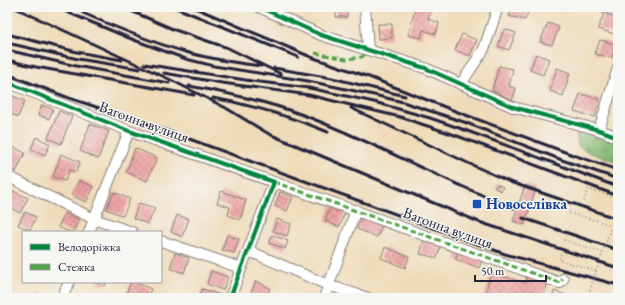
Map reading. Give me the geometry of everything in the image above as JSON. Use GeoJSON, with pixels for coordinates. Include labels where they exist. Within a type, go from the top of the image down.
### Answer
{"type":"FeatureCollection","features":[{"type":"Feature","properties":{"kind":"street"},"geometry":{"type":"LineString","coordinates":[[259,7],[321,35],[425,68],[513,107],[599,130],[618,137]]}},
{"type":"Feature","properties":{"kind":"street"},"geometry":{"type":"LineString","coordinates":[[365,7],[368,50]]}},
{"type":"Feature","properties":{"kind":"street"},"geometry":{"type":"LineString","coordinates":[[461,84],[484,49],[498,7]]}},
{"type":"Feature","properties":{"kind":"street"},"geometry":{"type":"LineString","coordinates":[[599,130],[618,68]]}},
{"type":"Feature","properties":{"kind":"street","name":"Вагонна вулиця"},"geometry":{"type":"LineString","coordinates":[[7,82],[130,131],[560,283],[563,279]]}},
{"type":"Feature","properties":{"kind":"street"},"geometry":{"type":"LineString","coordinates":[[89,231],[130,131]]}},
{"type":"Feature","properties":{"kind":"street"},"geometry":{"type":"LineString","coordinates":[[7,176],[94,220],[129,231]]}},
{"type":"Feature","properties":{"kind":"street"},"geometry":{"type":"LineString","coordinates":[[230,298],[274,182]]}},
{"type":"Feature","properties":{"kind":"street"},"geometry":{"type":"LineString","coordinates":[[324,298],[356,210]]}},
{"type":"Feature","properties":{"kind":"street"},"geometry":{"type":"LineString","coordinates":[[162,241],[241,268]]}},
{"type":"Feature","properties":{"kind":"street"},"geometry":{"type":"LineString","coordinates":[[249,251],[328,285],[368,298]]}},
{"type":"Feature","properties":{"kind":"street"},"geometry":{"type":"LineString","coordinates":[[62,298],[69,283]]}},
{"type":"Feature","properties":{"kind":"path"},"geometry":{"type":"LineString","coordinates":[[584,200],[588,189],[618,198]]}},
{"type":"Feature","properties":{"kind":"path"},"geometry":{"type":"LineString","coordinates":[[587,298],[618,207]]}},
{"type":"Feature","properties":{"kind":"path"},"geometry":{"type":"LineString","coordinates":[[569,213],[612,225]]}},
{"type":"Feature","properties":{"kind":"path"},"geometry":{"type":"LineString","coordinates":[[564,240],[603,253]]}},
{"type":"Feature","properties":{"kind":"path"},"geometry":{"type":"LineString","coordinates":[[561,254],[559,260],[596,272]]}},
{"type":"Feature","properties":{"kind":"green space"},"geometry":{"type":"Polygon","coordinates":[[[596,130],[618,139],[618,162],[590,153],[578,146],[576,133],[596,130]]]}},
{"type":"Feature","properties":{"kind":"building"},"geometry":{"type":"Polygon","coordinates":[[[336,7],[347,7],[347,17],[336,17],[336,7]]]}},
{"type":"Feature","properties":{"kind":"building"},"geometry":{"type":"Polygon","coordinates":[[[416,7],[431,7],[428,19],[439,23],[436,34],[423,30],[421,38],[408,35],[416,7]]]}},
{"type":"Feature","properties":{"kind":"building"},"geometry":{"type":"Polygon","coordinates":[[[478,7],[493,7],[490,12],[478,7]]]}},
{"type":"Feature","properties":{"kind":"building"},"geometry":{"type":"Polygon","coordinates":[[[512,7],[530,7],[525,20],[509,16],[512,7]]]}},
{"type":"Feature","properties":{"kind":"building"},"geometry":{"type":"Polygon","coordinates":[[[604,13],[618,18],[618,35],[598,29],[604,13]]]}},
{"type":"Feature","properties":{"kind":"building"},"geometry":{"type":"Polygon","coordinates":[[[548,23],[559,27],[552,45],[540,42],[548,23]]]}},
{"type":"Feature","properties":{"kind":"building"},"geometry":{"type":"Polygon","coordinates":[[[378,24],[392,24],[392,38],[379,39],[378,24]]]}},
{"type":"Feature","properties":{"kind":"building"},"geometry":{"type":"Polygon","coordinates":[[[504,29],[516,33],[509,50],[498,46],[504,29]]]}},
{"type":"Feature","properties":{"kind":"building"},"geometry":{"type":"Polygon","coordinates":[[[462,34],[477,40],[470,56],[455,50],[462,34]]]}},
{"type":"Feature","properties":{"kind":"building"},"geometry":{"type":"Polygon","coordinates":[[[600,40],[616,44],[612,58],[595,54],[600,40]]]}},
{"type":"Feature","properties":{"kind":"building"},"geometry":{"type":"Polygon","coordinates":[[[536,54],[549,59],[543,75],[530,70],[536,54]]]}},
{"type":"Feature","properties":{"kind":"building"},"geometry":{"type":"Polygon","coordinates":[[[499,66],[513,69],[509,86],[516,89],[512,100],[492,90],[499,66]]]}},
{"type":"Feature","properties":{"kind":"building"},"geometry":{"type":"Polygon","coordinates":[[[557,68],[570,73],[563,96],[550,91],[557,68]]]}},
{"type":"Feature","properties":{"kind":"building"},"geometry":{"type":"Polygon","coordinates":[[[7,94],[25,101],[18,117],[7,112],[7,94]]]}},
{"type":"Feature","properties":{"kind":"building"},"geometry":{"type":"Polygon","coordinates":[[[580,94],[600,99],[595,117],[574,111],[580,94]]]}},
{"type":"Feature","properties":{"kind":"building"},"geometry":{"type":"Polygon","coordinates":[[[42,105],[53,109],[49,119],[38,115],[42,105]]]}},
{"type":"Feature","properties":{"kind":"building"},"geometry":{"type":"Polygon","coordinates":[[[59,111],[72,116],[61,144],[48,138],[59,111]]]}},
{"type":"Feature","properties":{"kind":"building"},"geometry":{"type":"Polygon","coordinates":[[[90,124],[109,131],[98,159],[80,151],[90,124]]]}},
{"type":"Feature","properties":{"kind":"building"},"geometry":{"type":"Polygon","coordinates":[[[36,137],[50,144],[45,155],[31,149],[36,137]]]}},
{"type":"Feature","properties":{"kind":"building"},"geometry":{"type":"Polygon","coordinates":[[[7,144],[25,153],[16,172],[7,168],[7,144]]]}},
{"type":"Feature","properties":{"kind":"building"},"geometry":{"type":"Polygon","coordinates":[[[135,148],[157,158],[147,181],[126,172],[135,148]]]}},
{"type":"Feature","properties":{"kind":"building"},"geometry":{"type":"Polygon","coordinates":[[[61,154],[80,162],[76,172],[69,170],[65,181],[53,177],[61,154]]]}},
{"type":"Feature","properties":{"kind":"building"},"geometry":{"type":"Polygon","coordinates":[[[79,180],[94,187],[86,202],[71,195],[79,180]]]}},
{"type":"Feature","properties":{"kind":"building"},"geometry":{"type":"Polygon","coordinates":[[[497,184],[503,187],[501,191],[495,188],[497,184]]]}},
{"type":"Feature","properties":{"kind":"building"},"geometry":{"type":"Polygon","coordinates":[[[525,185],[536,189],[524,225],[513,221],[525,185]]]}},
{"type":"Feature","properties":{"kind":"building"},"geometry":{"type":"Polygon","coordinates":[[[9,189],[28,198],[20,213],[7,206],[7,193],[9,189]]]}},
{"type":"Feature","properties":{"kind":"building"},"geometry":{"type":"Polygon","coordinates":[[[221,191],[246,200],[240,220],[228,215],[230,207],[217,203],[221,191]]]}},
{"type":"Feature","properties":{"kind":"building"},"geometry":{"type":"Polygon","coordinates":[[[114,192],[130,199],[123,216],[106,209],[114,192]]]}},
{"type":"Feature","properties":{"kind":"building"},"geometry":{"type":"Polygon","coordinates":[[[280,192],[293,197],[287,211],[275,206],[280,192]]]}},
{"type":"Feature","properties":{"kind":"building"},"geometry":{"type":"Polygon","coordinates":[[[139,203],[155,208],[148,224],[133,218],[139,203]]]}},
{"type":"Feature","properties":{"kind":"building"},"geometry":{"type":"Polygon","coordinates":[[[331,205],[346,210],[339,227],[325,221],[331,205]]]}},
{"type":"Feature","properties":{"kind":"building"},"geometry":{"type":"Polygon","coordinates":[[[25,212],[36,217],[30,230],[18,225],[25,212]]]}},
{"type":"Feature","properties":{"kind":"building"},"geometry":{"type":"Polygon","coordinates":[[[65,213],[79,220],[74,231],[68,231],[58,227],[65,213]]]}},
{"type":"Feature","properties":{"kind":"building"},"geometry":{"type":"Polygon","coordinates":[[[177,215],[189,219],[182,237],[171,232],[177,215]]]}},
{"type":"Feature","properties":{"kind":"building"},"geometry":{"type":"Polygon","coordinates":[[[362,215],[383,223],[377,237],[357,229],[362,215]]]}},
{"type":"Feature","properties":{"kind":"building"},"geometry":{"type":"Polygon","coordinates":[[[277,219],[291,224],[287,236],[273,231],[277,219]]]}},
{"type":"Feature","properties":{"kind":"building"},"geometry":{"type":"Polygon","coordinates":[[[227,235],[239,239],[234,253],[222,250],[227,235]]]}},
{"type":"Feature","properties":{"kind":"building"},"geometry":{"type":"Polygon","coordinates":[[[272,235],[288,241],[285,249],[269,243],[272,235]]]}},
{"type":"Feature","properties":{"kind":"building"},"geometry":{"type":"Polygon","coordinates":[[[424,240],[441,244],[437,258],[420,254],[424,240]]]}},
{"type":"Feature","properties":{"kind":"building"},"geometry":{"type":"Polygon","coordinates":[[[385,247],[409,257],[405,268],[381,258],[385,247]]]}},
{"type":"Feature","properties":{"kind":"building"},"geometry":{"type":"Polygon","coordinates":[[[459,249],[483,257],[479,268],[455,259],[459,249]]]}},
{"type":"Feature","properties":{"kind":"building"},"geometry":{"type":"Polygon","coordinates":[[[175,253],[189,258],[184,273],[170,268],[175,253]]]}},
{"type":"Feature","properties":{"kind":"building"},"geometry":{"type":"Polygon","coordinates":[[[211,271],[228,277],[223,290],[207,284],[211,271]]]}},
{"type":"Feature","properties":{"kind":"building"},"geometry":{"type":"Polygon","coordinates":[[[491,273],[526,283],[526,277],[548,282],[543,298],[484,298],[491,273]]]}},
{"type":"Feature","properties":{"kind":"building"},"geometry":{"type":"Polygon","coordinates":[[[256,281],[270,288],[266,298],[256,298],[250,295],[256,281]]]}},
{"type":"Feature","properties":{"kind":"building"},"geometry":{"type":"Polygon","coordinates":[[[97,283],[106,283],[105,286],[97,283]]]}},
{"type":"Feature","properties":{"kind":"building"},"geometry":{"type":"Polygon","coordinates":[[[131,283],[137,283],[151,289],[147,298],[135,298],[126,294],[131,283]]]}},
{"type":"Feature","properties":{"kind":"building"},"geometry":{"type":"Polygon","coordinates":[[[202,289],[221,295],[220,298],[199,298],[202,289]]]}},
{"type":"Feature","properties":{"kind":"building"},"geometry":{"type":"Polygon","coordinates":[[[554,291],[574,298],[552,298],[554,291]]]}},
{"type":"Feature","properties":{"kind":"building"},"geometry":{"type":"Polygon","coordinates":[[[39,294],[48,298],[37,298],[39,294]]]}},
{"type":"Feature","properties":{"kind":"railway"},"geometry":{"type":"LineString","coordinates":[[13,7],[171,80],[226,108],[269,134],[479,222],[618,268]]}},
{"type":"Feature","properties":{"kind":"railway"},"geometry":{"type":"LineString","coordinates":[[55,7],[134,40],[186,59],[214,66],[308,81],[403,102],[464,122],[562,160],[618,179]]}},
{"type":"Feature","properties":{"kind":"railway"},"geometry":{"type":"LineString","coordinates":[[122,7],[175,30],[228,48],[281,74]]}},
{"type":"Feature","properties":{"kind":"railway"},"geometry":{"type":"LineString","coordinates":[[174,7],[298,57]]}},
{"type":"Feature","properties":{"kind":"railway"},"geometry":{"type":"LineString","coordinates":[[193,7],[311,57],[369,77],[573,155],[618,170]]}},
{"type":"Feature","properties":{"kind":"railway"},"geometry":{"type":"LineString","coordinates":[[83,13],[162,45],[215,59],[261,66]]}},
{"type":"Feature","properties":{"kind":"railway"},"geometry":{"type":"LineString","coordinates":[[7,34],[77,52],[122,60]]}},
{"type":"Feature","properties":{"kind":"railway"},"geometry":{"type":"LineString","coordinates":[[7,43],[78,59],[140,69]]}},
{"type":"Feature","properties":{"kind":"railway"},"geometry":{"type":"LineString","coordinates":[[7,50],[76,66],[169,83]]}},
{"type":"Feature","properties":{"kind":"railway"},"geometry":{"type":"LineString","coordinates":[[7,60],[36,67],[194,95]]}},
{"type":"Feature","properties":{"kind":"railway"},"geometry":{"type":"LineString","coordinates":[[144,64],[252,81],[309,88],[374,102],[462,129],[618,187]]}},
{"type":"Feature","properties":{"kind":"railway"},"geometry":{"type":"LineString","coordinates":[[274,68],[332,78],[405,96]]}},
{"type":"Feature","properties":{"kind":"railway"},"geometry":{"type":"LineString","coordinates":[[164,73],[309,95],[400,117],[452,134],[618,196]]}},
{"type":"Feature","properties":{"kind":"railway"},"geometry":{"type":"LineString","coordinates":[[7,74],[69,98],[151,125],[505,254],[618,285]]}},
{"type":"Feature","properties":{"kind":"railway"},"geometry":{"type":"LineString","coordinates":[[189,86],[247,98],[303,115],[356,137],[461,186],[514,208]]}},
{"type":"Feature","properties":{"kind":"railway"},"geometry":{"type":"LineString","coordinates":[[213,98],[272,112],[328,132]]}},
{"type":"Feature","properties":{"kind":"railway"},"geometry":{"type":"LineString","coordinates":[[351,108],[510,182],[618,219]]}},
{"type":"Feature","properties":{"kind":"railway"},"geometry":{"type":"LineString","coordinates":[[523,218],[618,250]]}},
{"type":"Feature","properties":{"kind":"marked path"},"geometry":{"type":"LineString","coordinates":[[315,53],[346,59],[362,57],[368,50]]}},
{"type":"Feature","properties":{"kind":"marked path"},"geometry":{"type":"LineString","coordinates":[[274,182],[560,283],[563,279]]}},
{"type":"Feature","properties":{"kind":"cycle path"},"geometry":{"type":"LineString","coordinates":[[259,7],[321,35],[425,68],[513,107],[599,130],[618,137]]}},
{"type":"Feature","properties":{"kind":"cycle path"},"geometry":{"type":"LineString","coordinates":[[7,82],[129,131],[274,182],[230,298]]}},
{"type":"Feature","properties":{"kind":"place","name":"Новоселівка"},"geometry":{"type":"Point","coordinates":[477,204]}}]}
